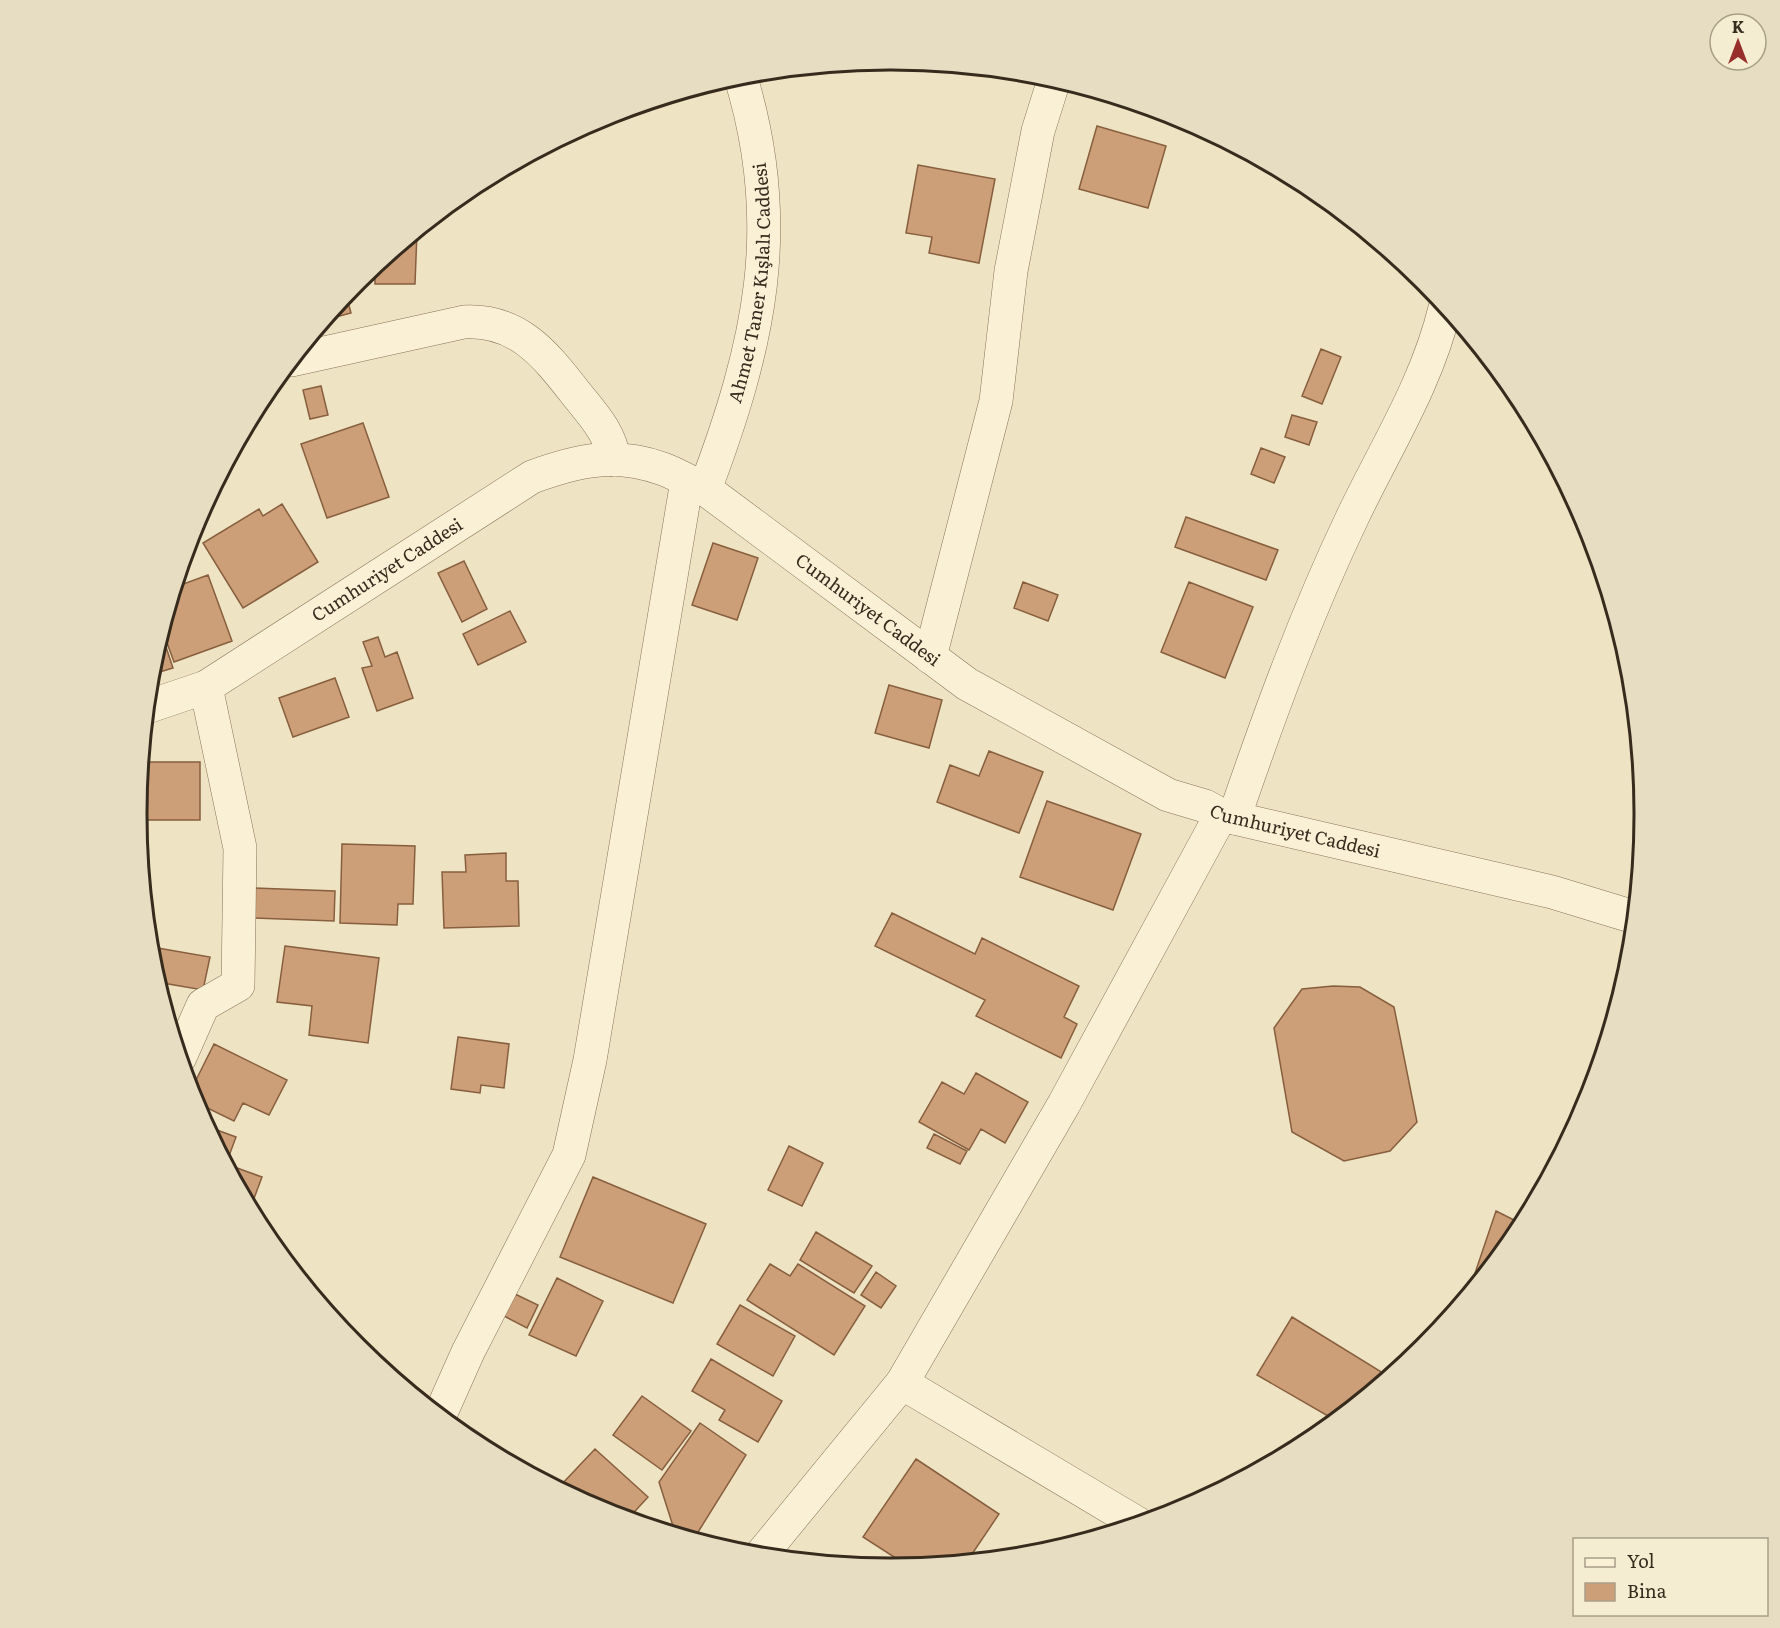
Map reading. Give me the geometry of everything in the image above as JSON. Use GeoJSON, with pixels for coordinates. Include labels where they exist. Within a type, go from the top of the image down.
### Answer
{"type":"FeatureCollection","features":[{"type":"Feature","properties":{"kind":"street","name":"Ahmet Taner Kışlalı Caddesi"},"geometry":{"type":"LineString","coordinates":[[443,1408],[468,1352],[569,1155],[590,1060],[696,485],[734,412],[753,335],[763,277],[765,186],[754,120],[743,85]]}},
{"type":"Feature","properties":{"kind":"street"},"geometry":{"type":"LineString","coordinates":[[930,657],[996,401],[1011,271],[1038,131],[1051,89]]}},
{"type":"Feature","properties":{"kind":"street"},"geometry":{"type":"LineString","coordinates":[[768,1547],[902,1383],[1228,817],[1352,517],[1411,404],[1443,317]]}},
{"type":"Feature","properties":{"kind":"street"},"geometry":{"type":"LineString","coordinates":[[303,358],[464,322],[484,321],[498,325],[529,341],[545,354],[602,427],[612,446],[614,460]]}},
{"type":"Feature","properties":{"kind":"street","name":"Cumhuriyet Caddesi"},"geometry":{"type":"LineString","coordinates":[[155,704],[206,687],[532,477],[573,462],[614,460],[664,469],[696,485],[967,684],[1159,790],[1205,806],[1228,817],[1552,892],[1626,915]]}},
{"type":"Feature","properties":{"kind":"street"},"geometry":{"type":"LineString","coordinates":[[184,1047],[203,1005],[238,985],[240,848],[206,687]]}},
{"type":"Feature","properties":{"kind":"street"},"geometry":{"type":"LineString","coordinates":[[902,1383],[1129,1518]]}},
{"type":"Feature","properties":{"kind":"building"},"geometry":{"type":"Polygon","coordinates":[[[1097,126],[1166,146],[1148,208],[1079,189],[1097,126]]]}},
{"type":"Feature","properties":{"kind":"building"},"geometry":{"type":"Polygon","coordinates":[[[918,165],[995,179],[979,263],[929,253],[932,237],[906,233],[918,165]]]}},
{"type":"Feature","properties":{"kind":"building"},"geometry":{"type":"Polygon","coordinates":[[[417,241],[415,284],[375,284],[375,278],[417,241]]]}},
{"type":"Feature","properties":{"kind":"building"},"geometry":{"type":"Polygon","coordinates":[[[349,305],[351,313],[338,317],[349,305]]]}},
{"type":"Feature","properties":{"kind":"building"},"geometry":{"type":"Polygon","coordinates":[[[1321,349],[1341,357],[1322,404],[1302,396],[1321,349]]]}},
{"type":"Feature","properties":{"kind":"building"},"geometry":{"type":"Polygon","coordinates":[[[321,386],[328,415],[310,419],[303,390],[321,386]]]}},
{"type":"Feature","properties":{"kind":"building"},"geometry":{"type":"Polygon","coordinates":[[[1292,415],[1317,422],[1309,445],[1285,437],[1292,415]]]}},
{"type":"Feature","properties":{"kind":"building"},"geometry":{"type":"Polygon","coordinates":[[[363,423],[389,497],[327,518],[301,444],[363,423]]]}},
{"type":"Feature","properties":{"kind":"building"},"geometry":{"type":"Polygon","coordinates":[[[1261,448],[1285,457],[1274,483],[1251,474],[1261,448]]]}},
{"type":"Feature","properties":{"kind":"building"},"geometry":{"type":"Polygon","coordinates":[[[282,504],[318,562],[243,608],[203,543],[259,509],[263,516],[282,504]]]}},
{"type":"Feature","properties":{"kind":"building"},"geometry":{"type":"Polygon","coordinates":[[[1186,517],[1278,550],[1266,580],[1175,547],[1186,517]]]}},
{"type":"Feature","properties":{"kind":"building"},"geometry":{"type":"Polygon","coordinates":[[[713,543],[758,558],[737,620],[692,605],[713,543]]]}},
{"type":"Feature","properties":{"kind":"building"},"geometry":{"type":"Polygon","coordinates":[[[464,561],[487,609],[462,622],[438,573],[464,561]]]}},
{"type":"Feature","properties":{"kind":"building"},"geometry":{"type":"Polygon","coordinates":[[[208,575],[232,641],[174,662],[167,643],[183,584],[208,575]]]}},
{"type":"Feature","properties":{"kind":"building"},"geometry":{"type":"Polygon","coordinates":[[[1023,582],[1058,595],[1048,621],[1014,608],[1023,582]]]}},
{"type":"Feature","properties":{"kind":"building"},"geometry":{"type":"Polygon","coordinates":[[[1189,582],[1253,607],[1225,678],[1161,652],[1189,582]]]}},
{"type":"Feature","properties":{"kind":"building"},"geometry":{"type":"Polygon","coordinates":[[[510,611],[526,642],[478,665],[463,634],[510,611]]]}},
{"type":"Feature","properties":{"kind":"building"},"geometry":{"type":"Polygon","coordinates":[[[378,637],[385,657],[397,652],[413,698],[377,711],[362,668],[372,666],[363,642],[378,637]]]}},
{"type":"Feature","properties":{"kind":"building"},"geometry":{"type":"Polygon","coordinates":[[[166,647],[173,668],[161,672],[166,647]]]}},
{"type":"Feature","properties":{"kind":"building"},"geometry":{"type":"Polygon","coordinates":[[[335,678],[349,717],[293,737],[279,698],[335,678]]]}},
{"type":"Feature","properties":{"kind":"building"},"geometry":{"type":"Polygon","coordinates":[[[889,685],[942,700],[929,748],[875,733],[889,685]]]}},
{"type":"Feature","properties":{"kind":"building"},"geometry":{"type":"Polygon","coordinates":[[[989,751],[1043,772],[1019,833],[937,802],[950,765],[979,776],[989,751]]]}},
{"type":"Feature","properties":{"kind":"building"},"geometry":{"type":"Polygon","coordinates":[[[148,762],[200,762],[200,820],[147,820],[148,762]]]}},
{"type":"Feature","properties":{"kind":"building"},"geometry":{"type":"Polygon","coordinates":[[[1047,801],[1141,834],[1113,910],[1020,877],[1047,801]]]}},
{"type":"Feature","properties":{"kind":"building"},"geometry":{"type":"Polygon","coordinates":[[[342,844],[415,846],[413,904],[398,904],[397,925],[340,923],[342,844]]]}},
{"type":"Feature","properties":{"kind":"building"},"geometry":{"type":"Polygon","coordinates":[[[506,853],[506,881],[518,881],[519,926],[444,928],[442,872],[466,872],[465,855],[506,853]]]}},
{"type":"Feature","properties":{"kind":"building"},"geometry":{"type":"Polygon","coordinates":[[[253,888],[335,891],[334,921],[251,918],[253,888]]]}},
{"type":"Feature","properties":{"kind":"building"},"geometry":{"type":"Polygon","coordinates":[[[892,913],[975,954],[982,938],[1079,986],[1064,1017],[1077,1024],[1061,1058],[976,1016],[985,1000],[875,946],[892,913]]]}},
{"type":"Feature","properties":{"kind":"building"},"geometry":{"type":"Polygon","coordinates":[[[285,946],[379,958],[368,1043],[309,1035],[312,1006],[277,1002],[285,946]]]}},
{"type":"Feature","properties":{"kind":"building"},"geometry":{"type":"Polygon","coordinates":[[[159,948],[210,957],[203,990],[167,984],[159,948]]]}},
{"type":"Feature","properties":{"kind":"building"},"geometry":{"type":"Polygon","coordinates":[[[1333,986],[1360,987],[1394,1007],[1417,1122],[1390,1151],[1344,1161],[1292,1132],[1274,1028],[1302,989],[1333,986]]]}},
{"type":"Feature","properties":{"kind":"building"},"geometry":{"type":"Polygon","coordinates":[[[458,1037],[509,1044],[504,1088],[481,1085],[480,1093],[451,1089],[458,1037]]]}},
{"type":"Feature","properties":{"kind":"building"},"geometry":{"type":"Polygon","coordinates":[[[214,1044],[287,1080],[269,1115],[243,1103],[234,1121],[207,1108],[196,1080],[214,1044]]]}},
{"type":"Feature","properties":{"kind":"building"},"geometry":{"type":"Polygon","coordinates":[[[976,1073],[1028,1102],[1005,1143],[981,1129],[969,1150],[919,1122],[942,1082],[964,1094],[976,1073]]]}},
{"type":"Feature","properties":{"kind":"building"},"geometry":{"type":"Polygon","coordinates":[[[217,1130],[236,1137],[229,1155],[217,1130]]]}},
{"type":"Feature","properties":{"kind":"building"},"geometry":{"type":"Polygon","coordinates":[[[934,1134],[967,1151],[960,1164],[927,1148],[934,1134]]]}},
{"type":"Feature","properties":{"kind":"building"},"geometry":{"type":"Polygon","coordinates":[[[789,1146],[823,1163],[802,1206],[768,1190],[789,1146]]]}},
{"type":"Feature","properties":{"kind":"building"},"geometry":{"type":"Polygon","coordinates":[[[236,1168],[262,1177],[254,1199],[236,1168]]]}},
{"type":"Feature","properties":{"kind":"building"},"geometry":{"type":"Polygon","coordinates":[[[593,1177],[706,1224],[673,1303],[560,1257],[593,1177]]]}},
{"type":"Feature","properties":{"kind":"building"},"geometry":{"type":"Polygon","coordinates":[[[1496,1211],[1513,1219],[1480,1267],[1475,1273],[1496,1211]]]}},
{"type":"Feature","properties":{"kind":"building"},"geometry":{"type":"Polygon","coordinates":[[[816,1232],[872,1266],[854,1293],[800,1260],[816,1232]]]}},
{"type":"Feature","properties":{"kind":"building"},"geometry":{"type":"Polygon","coordinates":[[[770,1264],[790,1276],[798,1264],[865,1306],[834,1355],[747,1300],[770,1264]]]}},
{"type":"Feature","properties":{"kind":"building"},"geometry":{"type":"Polygon","coordinates":[[[876,1272],[896,1286],[881,1308],[861,1295],[876,1272]]]}},
{"type":"Feature","properties":{"kind":"building"},"geometry":{"type":"Polygon","coordinates":[[[557,1278],[603,1301],[576,1356],[529,1335],[557,1278]]]}},
{"type":"Feature","properties":{"kind":"building"},"geometry":{"type":"Polygon","coordinates":[[[515,1294],[538,1305],[527,1328],[504,1316],[515,1294]]]}},
{"type":"Feature","properties":{"kind":"building"},"geometry":{"type":"Polygon","coordinates":[[[740,1305],[795,1336],[773,1376],[717,1344],[740,1305]]]}},
{"type":"Feature","properties":{"kind":"building"},"geometry":{"type":"Polygon","coordinates":[[[1292,1317],[1381,1372],[1327,1415],[1257,1375],[1292,1317]]]}},
{"type":"Feature","properties":{"kind":"building"},"geometry":{"type":"Polygon","coordinates":[[[711,1359],[782,1401],[758,1442],[719,1420],[725,1410],[692,1391],[711,1359]]]}},
{"type":"Feature","properties":{"kind":"building"},"geometry":{"type":"Polygon","coordinates":[[[642,1396],[691,1431],[662,1470],[613,1435],[642,1396]]]}},
{"type":"Feature","properties":{"kind":"building"},"geometry":{"type":"Polygon","coordinates":[[[700,1423],[746,1455],[698,1532],[672,1524],[659,1482],[700,1423]]]}},
{"type":"Feature","properties":{"kind":"building"},"geometry":{"type":"Polygon","coordinates":[[[595,1449],[648,1497],[634,1512],[564,1482],[595,1449]]]}},
{"type":"Feature","properties":{"kind":"building"},"geometry":{"type":"Polygon","coordinates":[[[916,1459],[999,1514],[973,1552],[895,1558],[863,1537],[916,1459]]]}}]}
